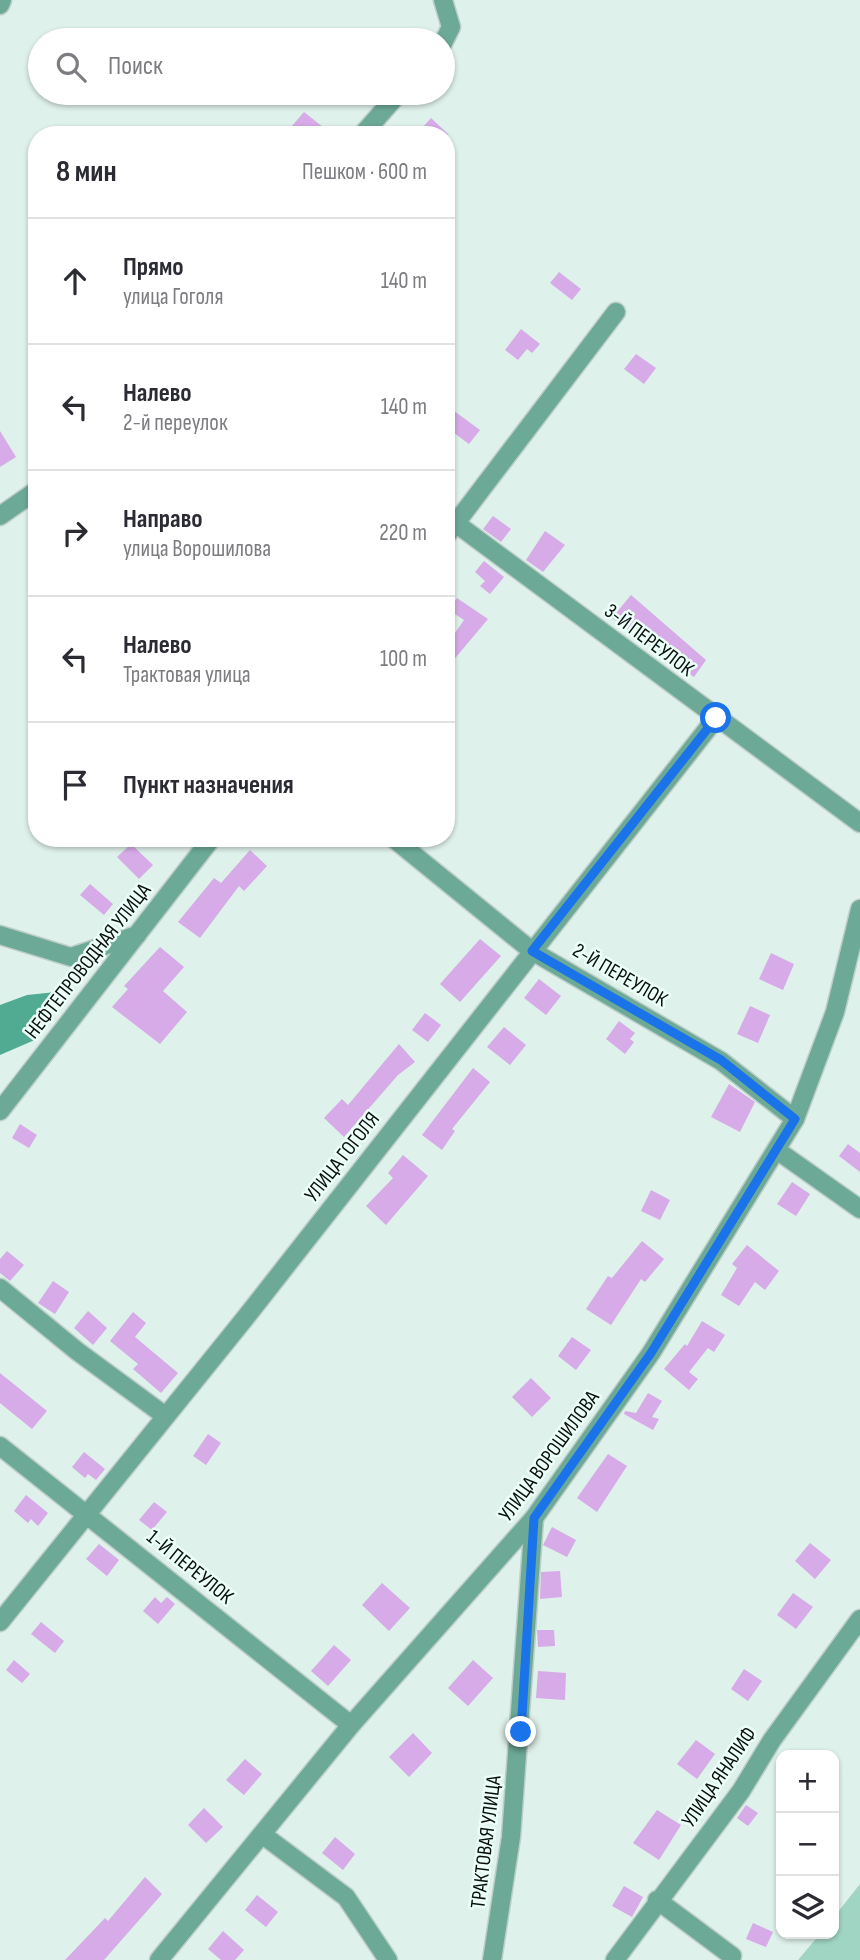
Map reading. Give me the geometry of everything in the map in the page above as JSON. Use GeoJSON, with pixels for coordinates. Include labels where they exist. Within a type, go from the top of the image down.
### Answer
{"type":"FeatureCollection","features":[{"type":"Feature","properties":{"kind":"street"},"geometry":{"type":"LineString","coordinates":[[443,0],[451,28]]}},
{"type":"Feature","properties":{"kind":"street"},"geometry":{"type":"LineString","coordinates":[[370,126],[388,105]]}},
{"type":"Feature","properties":{"kind":"street"},"geometry":{"type":"LineString","coordinates":[[455,519],[616,312]]}},
{"type":"Feature","properties":{"kind":"street"},"geometry":{"type":"LineString","coordinates":[[0,516],[28,496]]}},
{"type":"Feature","properties":{"kind":"street","name":"3-Й ПЕРЕУЛОК"},"geometry":{"type":"LineString","coordinates":[[455,529],[860,822]]}},
{"type":"Feature","properties":{"kind":"street","name":"УЛИЦА ГОГОЛЯ"},"geometry":{"type":"LineString","coordinates":[[0,1622],[164,1415],[246,1317],[716,718]]}},
{"type":"Feature","properties":{"kind":"street","name":"НЕФТЕПРОВОДНАЯ УЛИЦА"},"geometry":{"type":"LineString","coordinates":[[0,1111],[205,847]]}},
{"type":"Feature","properties":{"kind":"street","name":"2-Й ПЕРЕУЛОК"},"geometry":{"type":"LineString","coordinates":[[404,847],[532,951],[721,1060],[795,1119]]}},
{"type":"Feature","properties":{"kind":"street","name":"УЛИЦА ВОРОШИЛОВА"},"geometry":{"type":"LineString","coordinates":[[159,1960],[351,1725],[534,1518],[651,1353],[778,1151],[795,1119],[835,1012],[860,909]]}},
{"type":"Feature","properties":{"kind":"street"},"geometry":{"type":"LineString","coordinates":[[0,935],[71,957],[137,935]]}},
{"type":"Feature","properties":{"kind":"street"},"geometry":{"type":"LineString","coordinates":[[778,1151],[860,1209]]}},
{"type":"Feature","properties":{"kind":"street"},"geometry":{"type":"LineString","coordinates":[[0,1287],[77,1350],[164,1415]]}},
{"type":"Feature","properties":{"kind":"street","name":"1-Й ПЕРЕУЛОК"},"geometry":{"type":"LineString","coordinates":[[0,1446],[351,1725]]}},
{"type":"Feature","properties":{"kind":"street","name":"ТРАКТОВАЯ УЛИЦА"},"geometry":{"type":"LineString","coordinates":[[492,1960],[512,1836],[534,1518]]}},
{"type":"Feature","properties":{"kind":"street","name":"УЛИЦА ЯНАЛИФ"},"geometry":{"type":"LineString","coordinates":[[615,1960],[657,1900],[741,1791],[772,1740],[860,1619]]}},
{"type":"Feature","properties":{"kind":"street"},"geometry":{"type":"LineString","coordinates":[[263,1835],[346,1897],[388,1960]]}},
{"type":"Feature","properties":{"kind":"street"},"geometry":{"type":"LineString","coordinates":[[657,1900],[732,1956],[731,1960]]}},
{"type":"Feature","properties":{"kind":"shaded area"},"geometry":{"type":"Polygon","coordinates":[[[56,992],[37,1039],[0,1055],[0,1005],[27,995],[56,992]]]}},
{"type":"Feature","properties":{"kind":"shaded area"},"geometry":{"type":"Polygon","coordinates":[[[860,1884],[860,1960],[798,1960],[816,1939],[839,1939],[839,1911],[860,1884]]]}},
{"type":"Feature","properties":{"kind":"building"},"geometry":{"type":"Polygon","coordinates":[[[304,112],[322,126],[292,126],[304,112]]]}},
{"type":"Feature","properties":{"kind":"building"},"geometry":{"type":"Polygon","coordinates":[[[431,118],[439,126],[424,126],[431,118]]]}},
{"type":"Feature","properties":{"kind":"building"},"geometry":{"type":"Polygon","coordinates":[[[559,272],[581,289],[572,300],[550,283],[559,272]]]}},
{"type":"Feature","properties":{"kind":"building"},"geometry":{"type":"Polygon","coordinates":[[[521,329],[540,344],[532,353],[527,349],[518,360],[505,350],[521,329]]]}},
{"type":"Feature","properties":{"kind":"building"},"geometry":{"type":"Polygon","coordinates":[[[636,354],[656,368],[644,384],[624,369],[636,354]]]}},
{"type":"Feature","properties":{"kind":"building"},"geometry":{"type":"Polygon","coordinates":[[[455,412],[480,430],[469,444],[455,434],[455,412]]]}},
{"type":"Feature","properties":{"kind":"building"},"geometry":{"type":"Polygon","coordinates":[[[0,431],[16,457],[0,467],[0,431]]]}},
{"type":"Feature","properties":{"kind":"building"},"geometry":{"type":"Polygon","coordinates":[[[493,516],[511,529],[501,542],[483,529],[493,516]]]}},
{"type":"Feature","properties":{"kind":"building"},"geometry":{"type":"Polygon","coordinates":[[[545,531],[565,545],[543,572],[526,560],[545,531]]]}},
{"type":"Feature","properties":{"kind":"building"},"geometry":{"type":"Polygon","coordinates":[[[484,561],[504,577],[490,594],[480,586],[485,581],[475,572],[484,561]]]}},
{"type":"Feature","properties":{"kind":"building"},"geometry":{"type":"Polygon","coordinates":[[[631,595],[706,660],[694,677],[612,618],[631,595]]]}},
{"type":"Feature","properties":{"kind":"building"},"geometry":{"type":"Polygon","coordinates":[[[457,598],[488,619],[455,658],[455,633],[464,620],[455,614],[457,598]]]}},
{"type":"Feature","properties":{"kind":"building"},"geometry":{"type":"Polygon","coordinates":[[[128,847],[134,847],[153,865],[139,879],[117,857],[128,847]]]}},
{"type":"Feature","properties":{"kind":"building"},"geometry":{"type":"Polygon","coordinates":[[[250,850],[267,866],[244,891],[239,886],[200,938],[178,922],[214,878],[221,883],[250,850]]]}},
{"type":"Feature","properties":{"kind":"building"},"geometry":{"type":"Polygon","coordinates":[[[90,884],[113,904],[104,915],[80,895],[90,884]]]}},
{"type":"Feature","properties":{"kind":"building"},"geometry":{"type":"Polygon","coordinates":[[[480,939],[501,956],[460,1002],[440,984],[480,939]]]}},
{"type":"Feature","properties":{"kind":"building"},"geometry":{"type":"Polygon","coordinates":[[[160,947],[184,967],[163,991],[187,1012],[160,1044],[112,1007],[128,989],[124,986],[160,947]]]}},
{"type":"Feature","properties":{"kind":"building"},"geometry":{"type":"Polygon","coordinates":[[[771,953],[794,964],[783,990],[759,979],[771,953]]]}},
{"type":"Feature","properties":{"kind":"building"},"geometry":{"type":"Polygon","coordinates":[[[539,979],[561,996],[546,1015],[524,998],[539,979]]]}},
{"type":"Feature","properties":{"kind":"building"},"geometry":{"type":"Polygon","coordinates":[[[750,1006],[770,1015],[758,1043],[737,1034],[750,1006]]]}},
{"type":"Feature","properties":{"kind":"building"},"geometry":{"type":"Polygon","coordinates":[[[425,1013],[441,1025],[428,1042],[412,1030],[425,1013]]]}},
{"type":"Feature","properties":{"kind":"building"},"geometry":{"type":"Polygon","coordinates":[[[619,1021],[635,1033],[630,1039],[634,1042],[625,1054],[606,1039],[619,1021]]]}},
{"type":"Feature","properties":{"kind":"building"},"geometry":{"type":"Polygon","coordinates":[[[504,1027],[526,1045],[510,1065],[487,1047],[504,1027]]]}},
{"type":"Feature","properties":{"kind":"building"},"geometry":{"type":"Polygon","coordinates":[[[399,1044],[415,1062],[398,1075],[344,1137],[324,1118],[342,1099],[348,1105],[399,1044]]]}},
{"type":"Feature","properties":{"kind":"building"},"geometry":{"type":"Polygon","coordinates":[[[473,1068],[490,1082],[452,1129],[455,1131],[442,1150],[422,1135],[473,1068]]]}},
{"type":"Feature","properties":{"kind":"building"},"geometry":{"type":"Polygon","coordinates":[[[729,1084],[755,1102],[740,1132],[711,1117],[729,1084]]]}},
{"type":"Feature","properties":{"kind":"building"},"geometry":{"type":"Polygon","coordinates":[[[20,1124],[37,1135],[29,1148],[12,1138],[20,1124]]]}},
{"type":"Feature","properties":{"kind":"building"},"geometry":{"type":"Polygon","coordinates":[[[848,1144],[860,1153],[860,1172],[839,1156],[848,1144]]]}},
{"type":"Feature","properties":{"kind":"building"},"geometry":{"type":"Polygon","coordinates":[[[403,1155],[428,1176],[386,1225],[366,1206],[393,1178],[388,1173],[403,1155]]]}},
{"type":"Feature","properties":{"kind":"building"},"geometry":{"type":"Polygon","coordinates":[[[792,1182],[810,1194],[796,1216],[777,1204],[792,1182]]]}},
{"type":"Feature","properties":{"kind":"building"},"geometry":{"type":"Polygon","coordinates":[[[651,1190],[670,1200],[660,1220],[641,1211],[651,1190]]]}},
{"type":"Feature","properties":{"kind":"building"},"geometry":{"type":"Polygon","coordinates":[[[642,1241],[664,1259],[645,1282],[641,1279],[611,1325],[586,1309],[608,1276],[612,1278],[642,1241]]]}},
{"type":"Feature","properties":{"kind":"building"},"geometry":{"type":"Polygon","coordinates":[[[747,1245],[779,1271],[765,1290],[755,1282],[739,1306],[721,1295],[737,1268],[732,1264],[747,1245]]]}},
{"type":"Feature","properties":{"kind":"building"},"geometry":{"type":"Polygon","coordinates":[[[7,1251],[24,1265],[10,1281],[0,1273],[0,1259],[7,1251]]]}},
{"type":"Feature","properties":{"kind":"building"},"geometry":{"type":"Polygon","coordinates":[[[53,1281],[69,1292],[55,1314],[38,1303],[53,1281]]]}},
{"type":"Feature","properties":{"kind":"building"},"geometry":{"type":"Polygon","coordinates":[[[88,1311],[107,1328],[93,1345],[74,1328],[88,1311]]]}},
{"type":"Feature","properties":{"kind":"building"},"geometry":{"type":"Polygon","coordinates":[[[133,1312],[146,1323],[135,1337],[178,1373],[161,1393],[133,1369],[138,1364],[110,1341],[133,1312]]]}},
{"type":"Feature","properties":{"kind":"building"},"geometry":{"type":"Polygon","coordinates":[[[702,1321],[725,1335],[714,1352],[708,1348],[689,1372],[698,1379],[689,1390],[664,1369],[685,1344],[687,1346],[702,1321]]]}},
{"type":"Feature","properties":{"kind":"building"},"geometry":{"type":"Polygon","coordinates":[[[572,1337],[591,1350],[576,1370],[558,1356],[572,1337]]]}},
{"type":"Feature","properties":{"kind":"building"},"geometry":{"type":"Polygon","coordinates":[[[0,1373],[47,1411],[32,1429],[0,1403],[0,1373]]]}},
{"type":"Feature","properties":{"kind":"building"},"geometry":{"type":"Polygon","coordinates":[[[531,1378],[551,1398],[532,1417],[512,1397],[531,1378]]]}},
{"type":"Feature","properties":{"kind":"building"},"geometry":{"type":"Polygon","coordinates":[[[648,1393],[662,1401],[652,1417],[659,1419],[653,1430],[624,1414],[625,1411],[636,1413],[648,1393]]]}},
{"type":"Feature","properties":{"kind":"building"},"geometry":{"type":"Polygon","coordinates":[[[208,1434],[221,1443],[206,1465],[193,1456],[208,1434]]]}},
{"type":"Feature","properties":{"kind":"building"},"geometry":{"type":"Polygon","coordinates":[[[84,1452],[105,1469],[96,1480],[88,1474],[85,1478],[72,1467],[84,1452]]]}},
{"type":"Feature","properties":{"kind":"building"},"geometry":{"type":"Polygon","coordinates":[[[608,1454],[627,1466],[597,1512],[577,1498],[608,1454]]]}},
{"type":"Feature","properties":{"kind":"building"},"geometry":{"type":"Polygon","coordinates":[[[26,1495],[48,1513],[38,1526],[31,1519],[28,1523],[14,1511],[26,1495]]]}},
{"type":"Feature","properties":{"kind":"building"},"geometry":{"type":"Polygon","coordinates":[[[154,1502],[167,1512],[152,1530],[139,1520],[154,1502]]]}},
{"type":"Feature","properties":{"kind":"building"},"geometry":{"type":"Polygon","coordinates":[[[552,1527],[576,1540],[567,1557],[543,1545],[552,1527]]]}},
{"type":"Feature","properties":{"kind":"building"},"geometry":{"type":"Polygon","coordinates":[[[810,1543],[831,1560],[815,1579],[795,1561],[810,1543]]]}},
{"type":"Feature","properties":{"kind":"building"},"geometry":{"type":"Polygon","coordinates":[[[99,1544],[119,1560],[107,1576],[86,1559],[99,1544]]]}},
{"type":"Feature","properties":{"kind":"building"},"geometry":{"type":"Polygon","coordinates":[[[560,1571],[562,1597],[540,1599],[541,1572],[560,1571]]]}},
{"type":"Feature","properties":{"kind":"building"},"geometry":{"type":"Polygon","coordinates":[[[382,1583],[410,1608],[389,1631],[362,1605],[382,1583]]]}},
{"type":"Feature","properties":{"kind":"building"},"geometry":{"type":"Polygon","coordinates":[[[793,1593],[813,1607],[796,1629],[777,1615],[793,1593]]]}},
{"type":"Feature","properties":{"kind":"building"},"geometry":{"type":"Polygon","coordinates":[[[155,1597],[161,1603],[167,1597],[175,1604],[158,1624],[143,1611],[155,1597]]]}},
{"type":"Feature","properties":{"kind":"building"},"geometry":{"type":"Polygon","coordinates":[[[41,1622],[64,1641],[55,1653],[31,1634],[41,1622]]]}},
{"type":"Feature","properties":{"kind":"building"},"geometry":{"type":"Polygon","coordinates":[[[537,1630],[554,1630],[555,1646],[538,1647],[537,1630]]]}},
{"type":"Feature","properties":{"kind":"building"},"geometry":{"type":"Polygon","coordinates":[[[334,1645],[351,1660],[328,1686],[311,1671],[334,1645]]]}},
{"type":"Feature","properties":{"kind":"building"},"geometry":{"type":"Polygon","coordinates":[[[14,1660],[30,1674],[22,1683],[6,1670],[14,1660]]]}},
{"type":"Feature","properties":{"kind":"building"},"geometry":{"type":"Polygon","coordinates":[[[473,1660],[493,1678],[468,1706],[448,1688],[473,1660]]]}},
{"type":"Feature","properties":{"kind":"building"},"geometry":{"type":"Polygon","coordinates":[[[744,1669],[762,1681],[748,1701],[731,1689],[744,1669]]]}},
{"type":"Feature","properties":{"kind":"building"},"geometry":{"type":"Polygon","coordinates":[[[538,1671],[566,1673],[565,1700],[536,1698],[538,1671]]]}},
{"type":"Feature","properties":{"kind":"building"},"geometry":{"type":"Polygon","coordinates":[[[413,1733],[432,1753],[409,1777],[389,1757],[413,1733]]]}},
{"type":"Feature","properties":{"kind":"building"},"geometry":{"type":"Polygon","coordinates":[[[696,1740],[715,1754],[697,1779],[677,1764],[696,1740]]]}},
{"type":"Feature","properties":{"kind":"building"},"geometry":{"type":"Polygon","coordinates":[[[245,1759],[262,1774],[244,1795],[226,1780],[245,1759]]]}},
{"type":"Feature","properties":{"kind":"building"},"geometry":{"type":"Polygon","coordinates":[[[746,1805],[758,1813],[748,1826],[737,1818],[746,1805]]]}},
{"type":"Feature","properties":{"kind":"building"},"geometry":{"type":"Polygon","coordinates":[[[204,1808],[223,1827],[206,1843],[188,1825],[204,1808]]]}},
{"type":"Feature","properties":{"kind":"building"},"geometry":{"type":"Polygon","coordinates":[[[657,1810],[681,1825],[659,1860],[633,1843],[657,1810]]]}},
{"type":"Feature","properties":{"kind":"building"},"geometry":{"type":"Polygon","coordinates":[[[335,1837],[355,1854],[343,1870],[322,1853],[335,1837]]]}},
{"type":"Feature","properties":{"kind":"building"},"geometry":{"type":"Polygon","coordinates":[[[145,1877],[162,1894],[104,1960],[65,1960],[105,1918],[108,1921],[145,1877]]]}},
{"type":"Feature","properties":{"kind":"building"},"geometry":{"type":"Polygon","coordinates":[[[624,1886],[643,1897],[632,1917],[612,1906],[624,1886]]]}},
{"type":"Feature","properties":{"kind":"building"},"geometry":{"type":"Polygon","coordinates":[[[257,1895],[278,1912],[266,1927],[245,1910],[257,1895]]]}},
{"type":"Feature","properties":{"kind":"building"},"geometry":{"type":"Polygon","coordinates":[[[753,1923],[773,1932],[766,1947],[746,1939],[753,1923]]]}},
{"type":"Feature","properties":{"kind":"building"},"geometry":{"type":"Polygon","coordinates":[[[223,1931],[244,1950],[235,1960],[221,1960],[208,1949],[223,1931]]]}},
{"type":"Feature","properties":{"kind":"route"},"geometry":{"type":"LineString","coordinates":[[521,1732],[534,1518],[651,1353],[778,1151],[795,1119],[721,1060],[532,951],[716,718]]}}]}
